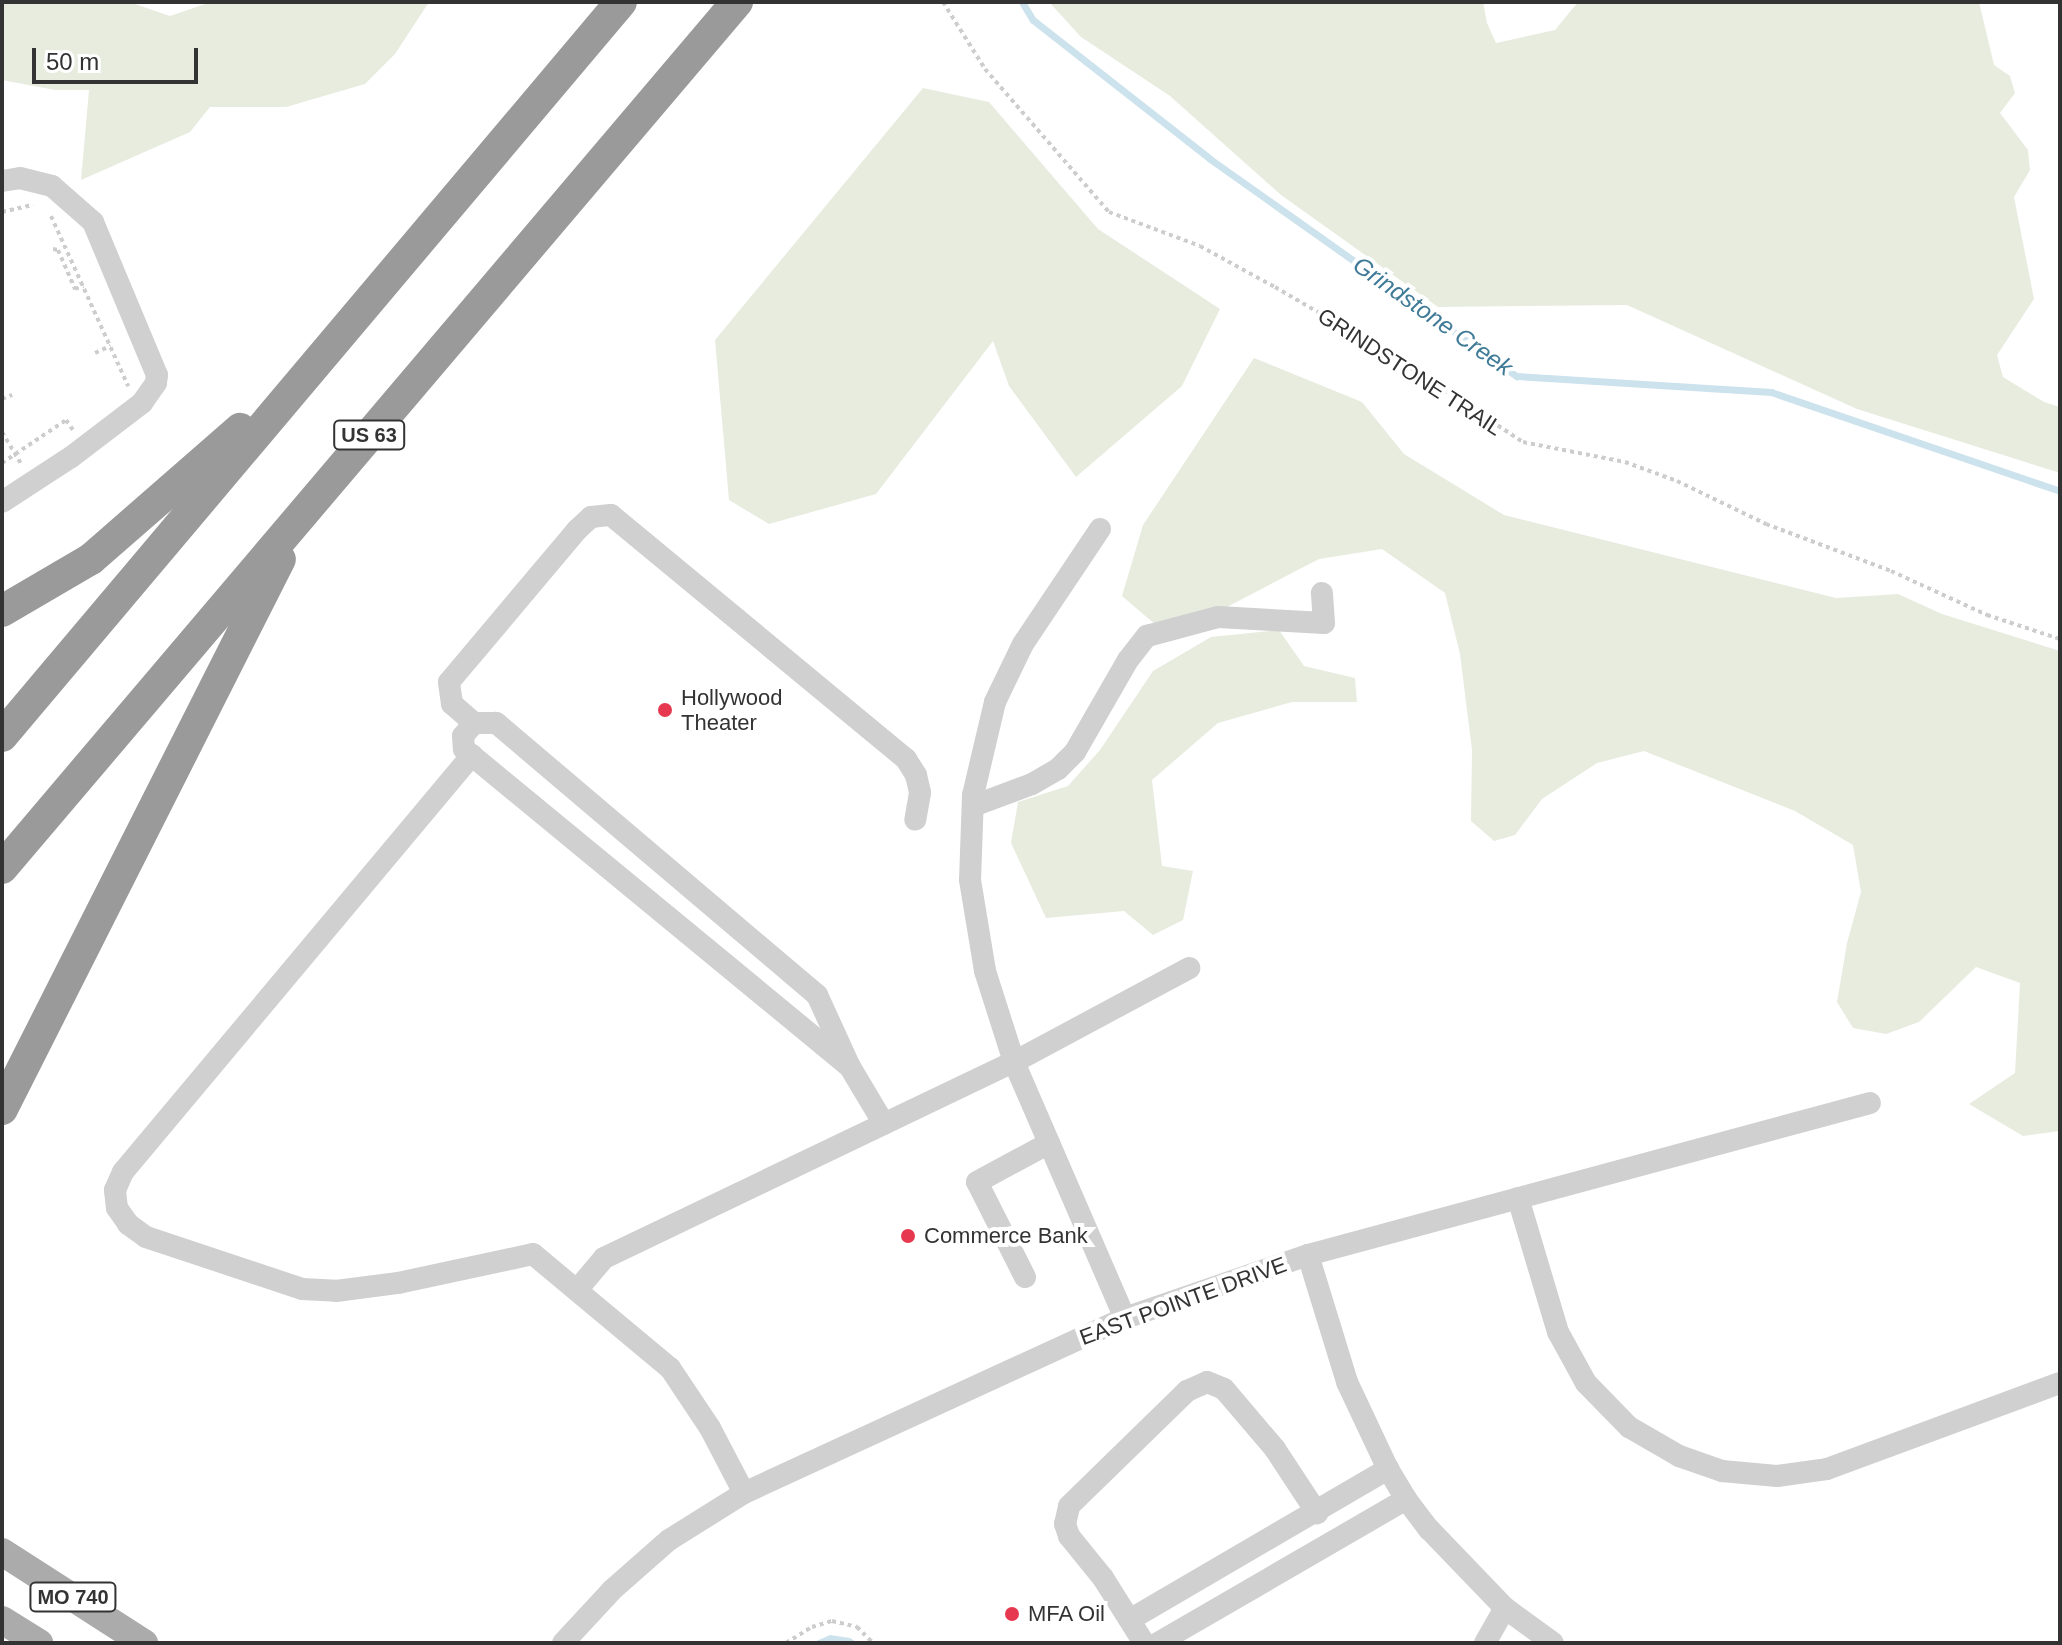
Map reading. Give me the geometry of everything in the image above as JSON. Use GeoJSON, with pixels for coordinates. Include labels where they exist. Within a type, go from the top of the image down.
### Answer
{"type":"FeatureCollection","features":[{"type":"Feature","properties":{"kind":"highway"},"geometry":{"type":"LineString","coordinates":[[2,736],[621,2]]}},
{"type":"Feature","properties":{"kind":"highway","name":"US 63"},"geometry":{"type":"LineString","coordinates":[[2,868],[737,2]]}},
{"type":"Feature","properties":{"kind":"highway"},"geometry":{"type":"LineString","coordinates":[[2,611],[91,559],[318,361]]}},
{"type":"Feature","properties":{"kind":"highway"},"geometry":{"type":"LineString","coordinates":[[2,1109],[304,512]]}},
{"type":"Feature","properties":{"kind":"main road","name":"MO 740"},"geometry":{"type":"LineString","coordinates":[[2,1552],[144,1643]]}},
{"type":"Feature","properties":{"kind":"main road","name":"MO 740"},"geometry":{"type":"LineString","coordinates":[[2,1620],[39,1643]]}},
{"type":"Feature","properties":{"kind":"street"},"geometry":{"type":"LineString","coordinates":[[2,181],[20,178],[52,186],[93,222],[157,375],[156,383],[142,403],[2,502]]}},
{"type":"Feature","properties":{"kind":"street"},"geometry":{"type":"LineString","coordinates":[[884,1124],[850,1067],[817,995],[496,723],[474,723],[452,704],[449,682],[577,530],[591,517],[611,515],[906,759],[916,775],[920,793],[915,820]]}},
{"type":"Feature","properties":{"kind":"street"},"geometry":{"type":"LineString","coordinates":[[1100,529],[1023,644],[995,702],[973,806],[970,880],[985,971],[1014,1062],[1125,1318]]}},
{"type":"Feature","properties":{"kind":"street"},"geometry":{"type":"LineString","coordinates":[[973,806],[1032,784],[1058,769],[1075,752],[1128,660],[1147,636],[1218,617],[1324,623],[1322,593]]}},
{"type":"Feature","properties":{"kind":"street"},"geometry":{"type":"LineString","coordinates":[[474,723],[463,736],[464,749],[850,1067]]}},
{"type":"Feature","properties":{"kind":"street"},"geometry":{"type":"LineString","coordinates":[[472,755],[123,1172],[115,1190],[117,1208],[128,1224],[146,1237],[302,1289],[336,1291],[398,1283],[533,1254],[670,1368],[710,1428],[744,1493]]}},
{"type":"Feature","properties":{"kind":"street"},"geometry":{"type":"LineString","coordinates":[[577,1290],[604,1258],[1014,1062],[1189,968]]}},
{"type":"Feature","properties":{"kind":"street","name":"EAST POINTE DRIVE"},"geometry":{"type":"LineString","coordinates":[[563,1643],[612,1590],[669,1540],[744,1493],[1125,1318],[1308,1255],[1870,1103]]}},
{"type":"Feature","properties":{"kind":"street"},"geometry":{"type":"LineString","coordinates":[[1025,1277],[977,1182],[1049,1143]]}},
{"type":"Feature","properties":{"kind":"street"},"geometry":{"type":"LineString","coordinates":[[1518,1198],[1558,1332],[1586,1383],[1629,1427],[1679,1456],[1722,1471],[1777,1476],[1827,1469],[2060,1383]]}},
{"type":"Feature","properties":{"kind":"street"},"geometry":{"type":"LineString","coordinates":[[1308,1255],[1347,1382],[1388,1469],[1406,1499],[1429,1529],[1505,1608],[1553,1643]]}},
{"type":"Feature","properties":{"kind":"street"},"geometry":{"type":"LineString","coordinates":[[1144,1643],[1131,1619],[1069,1536],[1065,1524],[1069,1506],[1187,1391],[1207,1382],[1224,1389],[1275,1449],[1317,1513]]}},
{"type":"Feature","properties":{"kind":"street"},"geometry":{"type":"LineString","coordinates":[[1131,1619],[1388,1469]]}},
{"type":"Feature","properties":{"kind":"street"},"geometry":{"type":"LineString","coordinates":[[1158,1643],[1406,1499]]}},
{"type":"Feature","properties":{"kind":"street"},"geometry":{"type":"LineString","coordinates":[[1485,1643],[1505,1608]]}},
{"type":"Feature","properties":{"kind":"path","name":"GRINDSTONE TRAIL"},"geometry":{"type":"LineString","coordinates":[[943,2],[985,69],[1109,212],[1200,246],[1263,280],[1391,355],[1516,439],[1625,462],[1677,481],[1766,524],[1891,571],[1987,615],[2060,639]]}},
{"type":"Feature","properties":{"kind":"path"},"geometry":{"type":"LineString","coordinates":[[2,212],[33,205],[50,215],[132,395]]}},
{"type":"Feature","properties":{"kind":"path"},"geometry":{"type":"LineString","coordinates":[[53,249],[58,250],[75,289],[83,286]]}},
{"type":"Feature","properties":{"kind":"path"},"geometry":{"type":"LineString","coordinates":[[95,353],[110,346]]}},
{"type":"Feature","properties":{"kind":"path"},"geometry":{"type":"LineString","coordinates":[[2,399],[12,395]]}},
{"type":"Feature","properties":{"kind":"path"},"geometry":{"type":"LineString","coordinates":[[2,463],[66,420],[77,436]]}},
{"type":"Feature","properties":{"kind":"path"},"geometry":{"type":"LineString","coordinates":[[2,432],[33,483]]}},
{"type":"Feature","properties":{"kind":"path"},"geometry":{"type":"LineString","coordinates":[[786,1643],[812,1627],[832,1621],[857,1627],[873,1643]]}},
{"type":"Feature","properties":{"kind":"shaded area"},"geometry":{"type":"Polygon","coordinates":[[[2,2],[129,2],[170,16],[211,2],[429,2],[395,54],[365,84],[286,107],[210,107],[190,132],[81,180],[89,90],[55,90],[2,80],[2,2]]]}},
{"type":"Feature","properties":{"kind":"shaded area"},"geometry":{"type":"Polygon","coordinates":[[[1049,2],[1483,2],[1487,23],[1496,43],[1555,30],[1578,2],[1979,2],[1994,65],[2010,76],[2015,93],[2000,113],[2028,150],[2030,170],[2014,197],[2034,299],[1997,355],[2003,377],[2044,402],[2060,407],[2060,473],[1857,409],[1627,305],[1438,307],[1281,195],[1170,96],[1081,37],[1049,2]]]}},
{"type":"Feature","properties":{"kind":"shaded area"},"geometry":{"type":"Polygon","coordinates":[[[923,88],[989,102],[1098,229],[1220,309],[1182,386],[1076,477],[1009,386],[993,341],[876,494],[769,524],[729,500],[715,340],[923,88]]]}},
{"type":"Feature","properties":{"kind":"shaded area"},"geometry":{"type":"Polygon","coordinates":[[[1254,358],[1362,402],[1404,454],[1504,515],[1836,598],[1898,594],[1942,614],[2060,651],[2060,1131],[2023,1136],[1969,1104],[2015,1073],[2020,983],[1976,967],[1919,1022],[1886,1034],[1853,1028],[1837,1002],[1847,943],[1861,892],[1853,845],[1795,811],[1644,751],[1597,763],[1542,799],[1515,835],[1494,841],[1471,821],[1472,750],[1460,654],[1445,593],[1382,549],[1319,559],[1227,607],[1157,626],[1122,596],[1143,525],[1254,358]]]}},
{"type":"Feature","properties":{"kind":"shaded area"},"geometry":{"type":"Polygon","coordinates":[[[1279,630],[1304,666],[1355,678],[1357,702],[1292,702],[1218,723],[1152,780],[1162,866],[1193,871],[1183,920],[1153,935],[1124,911],[1046,918],[1011,843],[1018,802],[1068,786],[1100,750],[1153,671],[1211,637],[1279,630]]]}},
{"type":"Feature","properties":{"kind":"water"},"geometry":{"type":"Polygon","coordinates":[[[830,1635],[850,1638],[858,1643],[812,1643],[830,1635]]]}},
{"type":"Feature","properties":{"kind":"waterway","name":"Grindstone Creek"},"geometry":{"type":"LineString","coordinates":[[1022,2],[1033,20],[1210,159],[1517,376],[1771,392],[2060,491]]}},
{"type":"Feature","properties":{"kind":"place","name":"Hollywood Theater"},"geometry":{"type":"Point","coordinates":[665,710]}},
{"type":"Feature","properties":{"kind":"place","name":"Commerce Bank"},"geometry":{"type":"Point","coordinates":[908,1236]}},
{"type":"Feature","properties":{"kind":"place","name":"MFA Oil"},"geometry":{"type":"Point","coordinates":[1012,1614]}}]}
